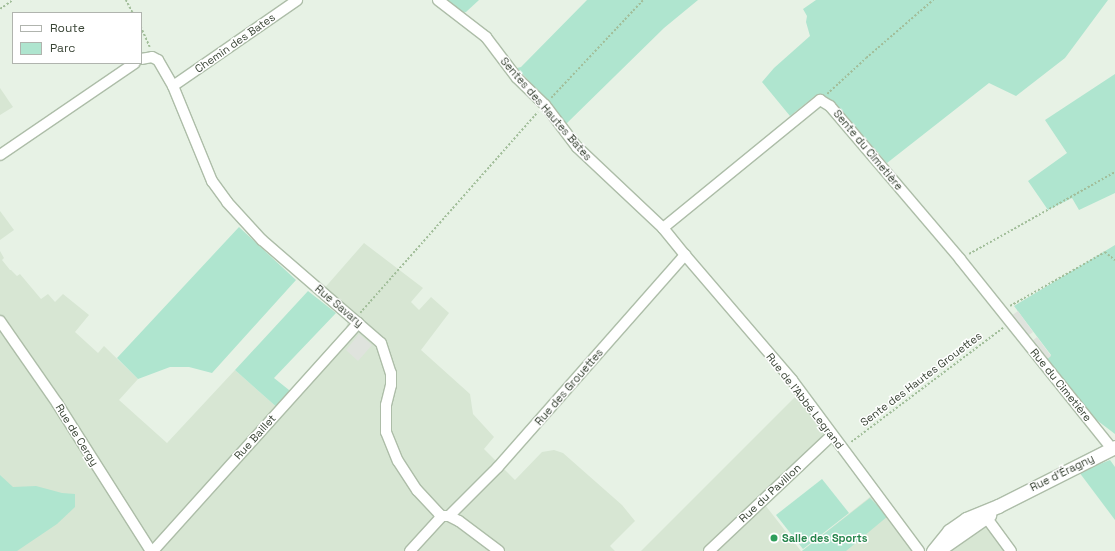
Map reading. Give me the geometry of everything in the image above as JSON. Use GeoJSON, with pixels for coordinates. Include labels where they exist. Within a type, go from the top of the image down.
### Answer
{"type":"FeatureCollection","features":[{"type":"Feature","properties":{"kind":"street","name":"Chemin des Bates"},"geometry":{"type":"LineString","coordinates":[[173,86],[297,0]]}},
{"type":"Feature","properties":{"kind":"street","name":"Sentes des Hautes Bates"},"geometry":{"type":"LineString","coordinates":[[438,0],[486,37],[517,78],[545,105],[577,147],[664,228],[685,255]]}},
{"type":"Feature","properties":{"kind":"street","name":"Rue Savary"},"geometry":{"type":"LineString","coordinates":[[152,57],[158,60],[173,86],[212,181],[228,202],[262,240],[382,343],[389,365],[391,385],[386,405],[386,432],[398,461],[418,490],[446,516],[459,521],[500,551]]}},
{"type":"Feature","properties":{"kind":"street"},"geometry":{"type":"LineString","coordinates":[[142,59],[152,57]]}},
{"type":"Feature","properties":{"kind":"street"},"geometry":{"type":"LineString","coordinates":[[0,155],[134,64]]}},
{"type":"Feature","properties":{"kind":"street"},"geometry":{"type":"LineString","coordinates":[[664,228],[820,100]]}},
{"type":"Feature","properties":{"kind":"street","name":"Sente du Cimetière"},"geometry":{"type":"LineString","coordinates":[[820,100],[830,106],[960,259],[1011,322]]}},
{"type":"Feature","properties":{"kind":"street","name":"Rue de l'Abbé Legrand"},"geometry":{"type":"LineString","coordinates":[[685,255],[792,380],[919,551]]}},
{"type":"Feature","properties":{"kind":"street","name":"Rue des Grouettes"},"geometry":{"type":"LineString","coordinates":[[410,551],[498,467],[685,255]]}},
{"type":"Feature","properties":{"kind":"street","name":"Rue de Cergy"},"geometry":{"type":"LineString","coordinates":[[0,321],[57,403],[152,551]]}},
{"type":"Feature","properties":{"kind":"street","name":"Rue Baillet"},"geometry":{"type":"LineString","coordinates":[[152,551],[356,321]]}},
{"type":"Feature","properties":{"kind":"street","name":"Rue du Cimetière"},"geometry":{"type":"LineString","coordinates":[[1011,322],[1114,448]]}},
{"type":"Feature","properties":{"kind":"street","name":"Rue du Pavillon"},"geometry":{"type":"LineString","coordinates":[[709,551],[832,435]]}},
{"type":"Feature","properties":{"kind":"street","name":"Rue d'Éragny"},"geometry":{"type":"LineString","coordinates":[[936,551],[983,515],[1114,448]]}},
{"type":"Feature","properties":{"kind":"street"},"geometry":{"type":"LineString","coordinates":[[983,515],[1011,551]]}},
{"type":"Feature","properties":{"kind":"street","name":"Rue d'Éragny"},"geometry":{"type":"LineString","coordinates":[[933,551],[953,527],[969,517],[983,515]]}},
{"type":"Feature","properties":{"kind":"path"},"geometry":{"type":"LineString","coordinates":[[0,9],[13,0]]}},
{"type":"Feature","properties":{"kind":"path"},"geometry":{"type":"LineString","coordinates":[[126,0],[132,12]]}},
{"type":"Feature","properties":{"kind":"path"},"geometry":{"type":"LineString","coordinates":[[356,321],[545,105],[643,0]]}},
{"type":"Feature","properties":{"kind":"path"},"geometry":{"type":"LineString","coordinates":[[820,100],[933,0]]}},
{"type":"Feature","properties":{"kind":"path"},"geometry":{"type":"LineString","coordinates":[[142,29],[148,42],[152,57]]}},
{"type":"Feature","properties":{"kind":"path"},"geometry":{"type":"LineString","coordinates":[[960,259],[1115,172]]}},
{"type":"Feature","properties":{"kind":"path"},"geometry":{"type":"LineString","coordinates":[[1002,311],[1105,252],[1115,260]]}},
{"type":"Feature","properties":{"kind":"path","name":"Sente des Hautes Grouettes"},"geometry":{"type":"LineString","coordinates":[[842,449],[1011,322]]}},
{"type":"Feature","properties":{"kind":"shaded area"},"geometry":{"type":"Polygon","coordinates":[[[0,88],[13,107],[0,115],[0,88]]]}},
{"type":"Feature","properties":{"kind":"shaded area"},"geometry":{"type":"Polygon","coordinates":[[[0,211],[14,230],[0,240],[0,211]]]}},
{"type":"Feature","properties":{"kind":"shaded area"},"geometry":{"type":"Polygon","coordinates":[[[364,243],[423,288],[411,302],[419,310],[431,297],[449,313],[421,350],[470,394],[473,414],[494,437],[484,449],[515,480],[542,452],[554,450],[563,453],[622,505],[635,521],[610,546],[615,551],[0,551],[0,251],[4,258],[2,260],[10,270],[17,276],[20,274],[41,299],[48,294],[55,302],[63,294],[89,315],[75,332],[98,353],[104,346],[138,379],[119,400],[167,443],[235,370],[280,410],[343,339],[348,321],[322,291],[364,243]]]}},
{"type":"Feature","properties":{"kind":"shaded area"},"geometry":{"type":"Polygon","coordinates":[[[1018,311],[1033,332],[1026,337],[1011,316],[1018,311]]]}},
{"type":"Feature","properties":{"kind":"shaded area"},"geometry":{"type":"Polygon","coordinates":[[[359,334],[372,345],[358,361],[346,350],[359,334]]]}},
{"type":"Feature","properties":{"kind":"shaded area"},"geometry":{"type":"Polygon","coordinates":[[[1037,337],[1051,356],[1045,361],[1031,342],[1037,337]]]}},
{"type":"Feature","properties":{"kind":"shaded area"},"geometry":{"type":"Polygon","coordinates":[[[800,392],[832,435],[762,501],[801,551],[641,551],[800,392]]]}},
{"type":"Feature","properties":{"kind":"shaded area"},"geometry":{"type":"Polygon","coordinates":[[[875,493],[919,551],[802,551],[875,493]]]}},
{"type":"Feature","properties":{"kind":"shaded area"},"geometry":{"type":"Polygon","coordinates":[[[986,517],[1011,551],[936,551],[986,517]]]}},
{"type":"Feature","properties":{"kind":"green space"},"geometry":{"type":"Polygon","coordinates":[[[444,0],[479,0],[466,12],[462,13],[444,0]]]}},
{"type":"Feature","properties":{"kind":"green space"},"geometry":{"type":"Polygon","coordinates":[[[587,0],[698,0],[664,28],[566,124],[556,110],[517,68],[521,67],[587,0]]]}},
{"type":"Feature","properties":{"kind":"green space"},"geometry":{"type":"Polygon","coordinates":[[[816,0],[1108,0],[1065,58],[1016,96],[989,83],[887,163],[832,100],[816,95],[790,116],[762,82],[774,68],[810,36],[806,22],[807,16],[803,9],[816,0]]]}},
{"type":"Feature","properties":{"kind":"green space"},"geometry":{"type":"Polygon","coordinates":[[[1115,74],[1115,193],[1079,210],[1072,198],[1048,210],[1028,181],[1067,153],[1045,120],[1115,74]]]}},
{"type":"Feature","properties":{"kind":"green space"},"geometry":{"type":"Polygon","coordinates":[[[239,227],[296,280],[212,373],[189,367],[170,367],[138,379],[117,358],[239,227]]]}},
{"type":"Feature","properties":{"kind":"green space"},"geometry":{"type":"Polygon","coordinates":[[[1115,245],[1115,434],[1086,412],[1077,400],[1077,397],[1045,361],[1051,355],[1014,306],[1115,245]]]}},
{"type":"Feature","properties":{"kind":"green space"},"geometry":{"type":"Polygon","coordinates":[[[308,291],[336,313],[274,378],[294,394],[280,410],[235,370],[308,291]]]}},
{"type":"Feature","properties":{"kind":"green space"},"geometry":{"type":"Polygon","coordinates":[[[1110,460],[1115,467],[1115,520],[1079,472],[1110,460]]]}},
{"type":"Feature","properties":{"kind":"green space"},"geometry":{"type":"Polygon","coordinates":[[[0,475],[13,487],[36,486],[62,493],[75,494],[75,507],[57,524],[17,551],[0,551],[0,475]]]}},
{"type":"Feature","properties":{"kind":"green space"},"geometry":{"type":"Polygon","coordinates":[[[822,479],[849,513],[803,549],[776,515],[822,479]]]}},
{"type":"Feature","properties":{"kind":"green space"},"geometry":{"type":"Polygon","coordinates":[[[870,498],[888,516],[846,551],[802,551],[870,498]]]}},
{"type":"Feature","properties":{"kind":"place","name":"Salle des Sports"},"geometry":{"type":"Point","coordinates":[774,538]}}]}
